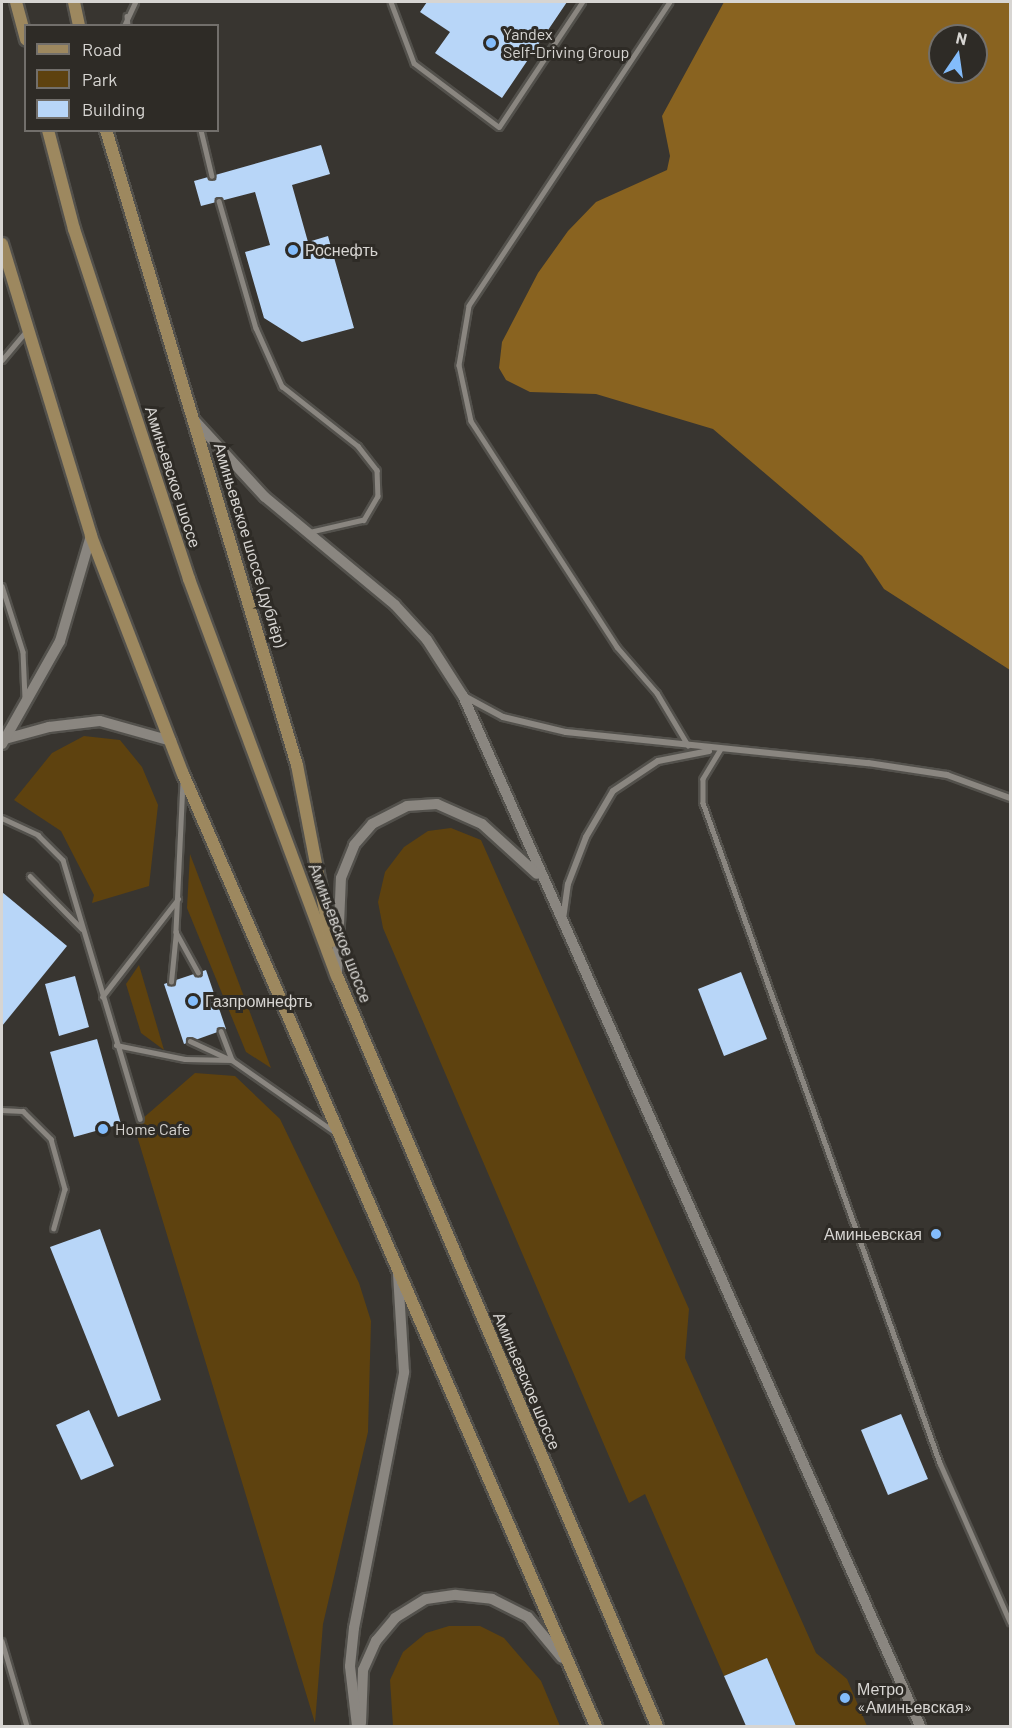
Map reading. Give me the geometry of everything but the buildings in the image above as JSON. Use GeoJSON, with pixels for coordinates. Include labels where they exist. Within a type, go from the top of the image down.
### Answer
{"type":"FeatureCollection","features":[{"type":"Feature","properties":{"kind":"main road"},"geometry":{"type":"LineString","coordinates":[[16,2],[24,32]]}},
{"type":"Feature","properties":{"kind":"main road"},"geometry":{"type":"LineString","coordinates":[[74,2],[79,24]]}},
{"type":"Feature","properties":{"kind":"main road","name":"Аминьевское шоссе"},"geometry":{"type":"LineString","coordinates":[[49,132],[74,229],[189,579],[337,976],[657,1726]]}},
{"type":"Feature","properties":{"kind":"main road","name":"Аминьевское шоссе (дублёр)"},"geometry":{"type":"LineString","coordinates":[[107,132],[297,765],[337,976]]}},
{"type":"Feature","properties":{"kind":"main road"},"geometry":{"type":"LineString","coordinates":[[2,244],[91,536],[183,774],[336,1132],[596,1726]]}},
{"type":"Feature","properties":{"kind":"street"},"geometry":{"type":"LineString","coordinates":[[195,421],[265,497],[311,532],[427,640],[463,696],[920,1726]]}},
{"type":"Feature","properties":{"kind":"street"},"geometry":{"type":"LineString","coordinates":[[3,742],[60,641],[91,536]]}},
{"type":"Feature","properties":{"kind":"street"},"geometry":{"type":"LineString","coordinates":[[463,696],[503,717],[566,732],[948,775],[1011,798]]}},
{"type":"Feature","properties":{"kind":"street"},"geometry":{"type":"LineString","coordinates":[[3,742],[49,727],[100,721],[171,741]]}},
{"type":"Feature","properties":{"kind":"street"},"geometry":{"type":"LineString","coordinates":[[563,925],[568,884],[586,837],[613,791],[658,761],[722,749]]}},
{"type":"Feature","properties":{"kind":"street"},"geometry":{"type":"LineString","coordinates":[[337,976],[341,878],[354,845],[372,824],[407,806],[437,804],[482,824],[542,878]]}},
{"type":"Feature","properties":{"kind":"street"},"geometry":{"type":"LineString","coordinates":[[360,1726],[350,1666],[354,1628],[404,1372],[398,1274]]}},
{"type":"Feature","properties":{"kind":"street"},"geometry":{"type":"LineString","coordinates":[[360,1726],[363,1670],[376,1641],[395,1618],[426,1599],[456,1595],[492,1599],[528,1617],[556,1648],[584,1698]]}},
{"type":"Feature","properties":{"kind":"lane"},"geometry":{"type":"LineString","coordinates":[[126,24],[127,10],[135,2]]}},
{"type":"Feature","properties":{"kind":"lane"},"geometry":{"type":"LineString","coordinates":[[391,2],[414,63],[499,128],[582,2]]}},
{"type":"Feature","properties":{"kind":"lane"},"geometry":{"type":"LineString","coordinates":[[670,2],[469,306],[459,365],[471,421],[617,647],[657,693],[688,745]]}},
{"type":"Feature","properties":{"kind":"lane"},"geometry":{"type":"LineString","coordinates":[[201,132],[212,176]]}},
{"type":"Feature","properties":{"kind":"lane"},"geometry":{"type":"LineString","coordinates":[[219,201],[256,328],[282,386],[358,446],[377,470],[378,496],[364,520],[311,532]]}},
{"type":"Feature","properties":{"kind":"lane"},"geometry":{"type":"LineString","coordinates":[[2,360],[27,330]]}},
{"type":"Feature","properties":{"kind":"lane"},"geometry":{"type":"LineString","coordinates":[[2,586],[23,652],[25,700]]}},
{"type":"Feature","properties":{"kind":"lane"},"geometry":{"type":"LineString","coordinates":[[722,749],[703,779],[703,803],[940,1463],[1011,1622]]}},
{"type":"Feature","properties":{"kind":"lane"},"geometry":{"type":"LineString","coordinates":[[171,982],[178,898],[183,774]]}},
{"type":"Feature","properties":{"kind":"lane"},"geometry":{"type":"LineString","coordinates":[[2,818],[38,835],[63,860],[116,1045],[140,1119]]}},
{"type":"Feature","properties":{"kind":"lane"},"geometry":{"type":"LineString","coordinates":[[30,876],[84,931]]}},
{"type":"Feature","properties":{"kind":"lane"},"geometry":{"type":"LineString","coordinates":[[102,997],[178,898]]}},
{"type":"Feature","properties":{"kind":"lane"},"geometry":{"type":"LineString","coordinates":[[176,932],[198,972]]}},
{"type":"Feature","properties":{"kind":"lane"},"geometry":{"type":"LineString","coordinates":[[221,1031],[232,1060]]}},
{"type":"Feature","properties":{"kind":"lane"},"geometry":{"type":"LineString","coordinates":[[190,1041],[232,1060],[336,1132]]}},
{"type":"Feature","properties":{"kind":"lane"},"geometry":{"type":"LineString","coordinates":[[116,1045],[184,1059],[232,1060]]}},
{"type":"Feature","properties":{"kind":"lane"},"geometry":{"type":"LineString","coordinates":[[2,1110],[23,1111],[51,1139],[65,1189],[54,1228]]}},
{"type":"Feature","properties":{"kind":"lane"},"geometry":{"type":"LineString","coordinates":[[2,1641],[27,1726]]}},
{"type":"Feature","properties":{"kind":"green space"},"geometry":{"type":"Polygon","coordinates":[[[84,736],[120,740],[142,767],[158,805],[149,886],[92,903],[94,895],[61,831],[14,800],[52,753],[84,736]]]}},
{"type":"Feature","properties":{"kind":"green space"},"geometry":{"type":"Polygon","coordinates":[[[451,828],[481,840],[689,1309],[685,1358],[816,1653],[847,1679],[867,1726],[796,1726],[767,1658],[724,1676],[645,1494],[629,1503],[383,928],[378,902],[385,872],[404,847],[428,831],[451,828]]]}},
{"type":"Feature","properties":{"kind":"green space"},"geometry":{"type":"Polygon","coordinates":[[[190,854],[271,1068],[246,1052],[187,908],[190,854]]]}},
{"type":"Feature","properties":{"kind":"green space"},"geometry":{"type":"Polygon","coordinates":[[[139,965],[164,1050],[141,1033],[126,984],[139,965]]]}},
{"type":"Feature","properties":{"kind":"green space"},"geometry":{"type":"Polygon","coordinates":[[[195,1073],[235,1076],[280,1119],[359,1283],[371,1321],[368,1432],[323,1624],[315,1723],[134,1126],[195,1073]]]}},
{"type":"Feature","properties":{"kind":"green space"},"geometry":{"type":"Polygon","coordinates":[[[449,1626],[480,1626],[504,1638],[541,1681],[560,1726],[393,1726],[390,1680],[403,1652],[426,1633],[449,1626]]]}},
{"type":"Feature","properties":{"kind":"shaded area"},"geometry":{"type":"Polygon","coordinates":[[[724,2],[1010,2],[1010,670],[884,589],[862,556],[713,429],[596,394],[530,392],[506,380],[499,368],[502,342],[538,273],[568,231],[596,202],[667,170],[670,156],[662,116],[724,2]]]}},
{"type":"Feature","properties":{"kind":"place","name":"Yandex Self-Driving Group"},"geometry":{"type":"Point","coordinates":[491,43]}},
{"type":"Feature","properties":{"kind":"place","name":"Роснефть"},"geometry":{"type":"Point","coordinates":[293,250]}},
{"type":"Feature","properties":{"kind":"place","name":"Газпромнефть"},"geometry":{"type":"Point","coordinates":[193,1001]}},
{"type":"Feature","properties":{"kind":"place","name":"Home Cafe"},"geometry":{"type":"Point","coordinates":[103,1129]}},
{"type":"Feature","properties":{"kind":"place","name":"Аминьевская"},"geometry":{"type":"Point","coordinates":[936,1234]}},
{"type":"Feature","properties":{"kind":"place","name":"Метро «Аминьевская»"},"geometry":{"type":"Point","coordinates":[845,1698]}}]}
